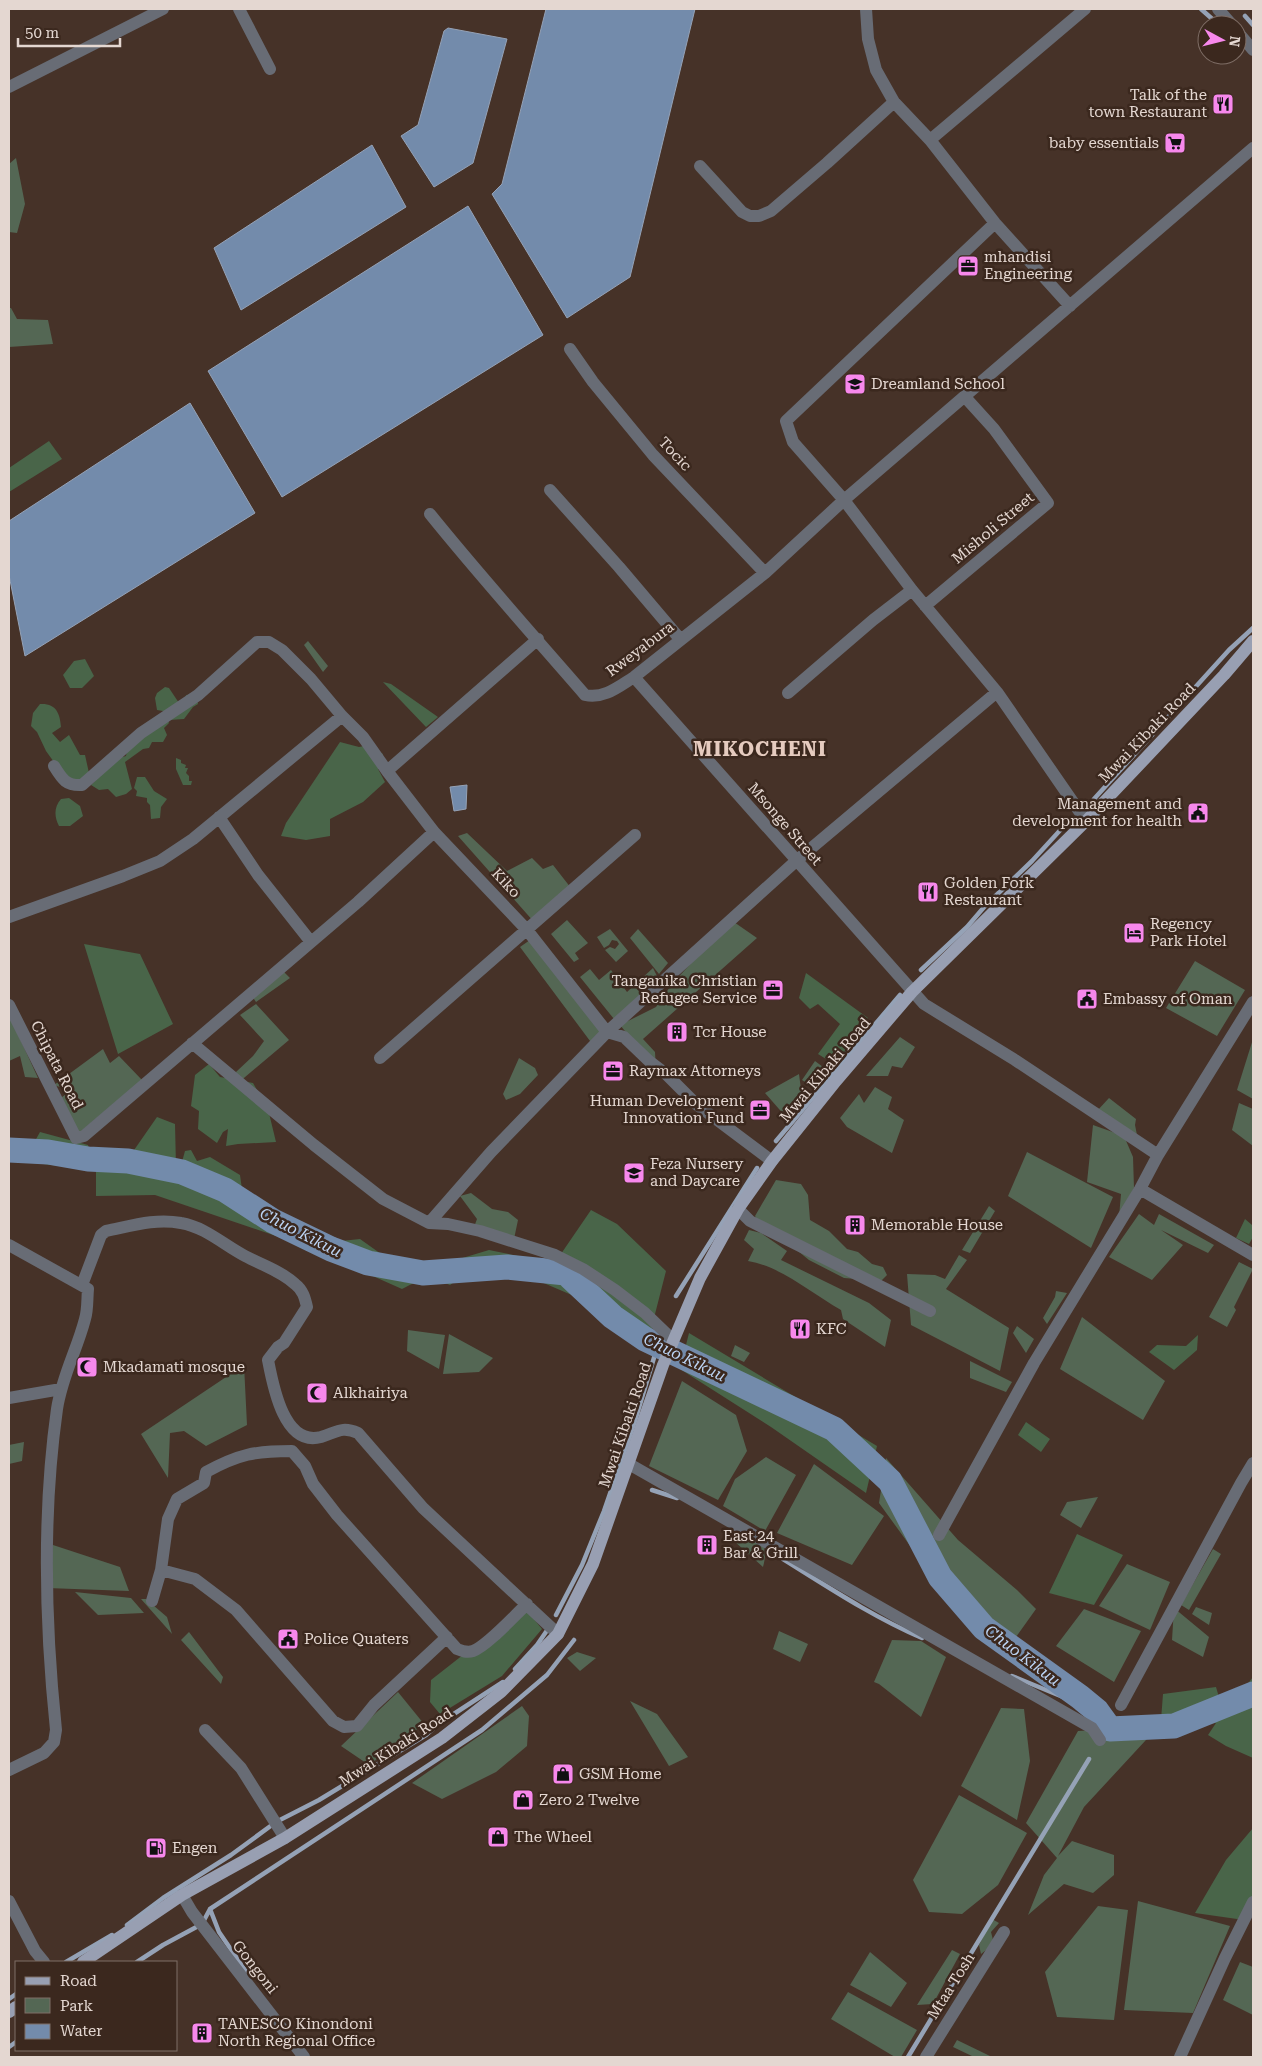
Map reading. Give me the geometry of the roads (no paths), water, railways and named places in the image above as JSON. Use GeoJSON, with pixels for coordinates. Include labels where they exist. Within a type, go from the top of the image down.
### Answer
{"type":"FeatureCollection","features":[{"type":"Feature","properties":{"kind":"main road","name":"Mwai Kibaki Road"},"geometry":{"type":"LineString","coordinates":[[84,1961],[182,1895],[285,1838],[442,1738],[508,1686],[558,1634],[593,1564],[672,1343],[700,1278],[738,1209],[772,1161],[836,1081],[912,992],[1086,821],[1224,675],[1253,641]]}},
{"type":"Feature","properties":{"kind":"street"},"geometry":{"type":"LineString","coordinates":[[9,87],[163,9]]}},
{"type":"Feature","properties":{"kind":"street"},"geometry":{"type":"LineString","coordinates":[[239,9],[270,69]]}},
{"type":"Feature","properties":{"kind":"street"},"geometry":{"type":"LineString","coordinates":[[866,9],[868,38],[876,70],[894,102],[930,140],[995,223],[1070,306]]}},
{"type":"Feature","properties":{"kind":"street"},"geometry":{"type":"LineString","coordinates":[[930,140],[1085,9]]}},
{"type":"Feature","properties":{"kind":"street"},"geometry":{"type":"LineString","coordinates":[[700,166],[742,212],[750,216],[759,216],[771,211],[894,102]]}},
{"type":"Feature","properties":{"kind":"street","name":"Rweyabura"},"geometry":{"type":"LineString","coordinates":[[430,514],[482,579],[538,639],[585,695],[596,697],[634,677],[765,573],[844,500],[1253,148]]}},
{"type":"Feature","properties":{"kind":"street"},"geometry":{"type":"LineString","coordinates":[[995,223],[786,421],[793,442],[844,500],[912,590],[997,692],[1086,821]]}},
{"type":"Feature","properties":{"kind":"street","name":"Tocic"},"geometry":{"type":"LineString","coordinates":[[570,349],[593,382],[653,455],[765,573]]}},
{"type":"Feature","properties":{"kind":"street","name":"Misholi Street"},"geometry":{"type":"LineString","coordinates":[[925,606],[1048,503],[994,429],[965,397]]}},
{"type":"Feature","properties":{"kind":"street"},"geometry":{"type":"LineString","coordinates":[[550,490],[680,639]]}},
{"type":"Feature","properties":{"kind":"street"},"geometry":{"type":"LineString","coordinates":[[788,693],[873,620],[912,590]]}},
{"type":"Feature","properties":{"kind":"street"},"geometry":{"type":"LineString","coordinates":[[387,771],[538,639]]}},
{"type":"Feature","properties":{"kind":"street","name":"Kiko"},"geometry":{"type":"LineString","coordinates":[[54,766],[63,781],[73,785],[82,785],[141,733],[198,695],[228,666],[257,642],[269,642],[294,661],[342,716],[364,737],[387,771],[434,832],[527,930],[607,1032],[624,1037],[634,1048],[666,1074],[696,1104],[772,1161]]}},
{"type":"Feature","properties":{"kind":"street","name":"Msonge Street"},"geometry":{"type":"LineString","coordinates":[[634,677],[924,1004],[1015,1060],[1158,1155]]}},
{"type":"Feature","properties":{"kind":"street"},"geometry":{"type":"LineString","coordinates":[[429,1222],[491,1152],[607,1032],[796,861],[997,692]]}},
{"type":"Feature","properties":{"kind":"street"},"geometry":{"type":"LineString","coordinates":[[9,917],[160,861],[193,839],[342,716]]}},
{"type":"Feature","properties":{"kind":"street"},"geometry":{"type":"LineString","coordinates":[[218,817],[258,875],[310,942]]}},
{"type":"Feature","properties":{"kind":"street"},"geometry":{"type":"LineString","coordinates":[[434,832],[192,1043],[314,1145],[376,1193],[429,1222],[480,1231],[555,1255],[583,1269],[645,1313],[672,1343]]}},
{"type":"Feature","properties":{"kind":"street"},"geometry":{"type":"LineString","coordinates":[[380,1058],[635,835]]}},
{"type":"Feature","properties":{"kind":"street"},"geometry":{"type":"LineString","coordinates":[[939,1535],[1034,1363],[1140,1189],[1158,1155],[1253,1002]]}},
{"type":"Feature","properties":{"kind":"street","name":"Chipata Road"},"geometry":{"type":"LineString","coordinates":[[9,1005],[76,1138],[84,1136],[192,1043]]}},
{"type":"Feature","properties":{"kind":"street"},"geometry":{"type":"LineString","coordinates":[[1140,1189],[1253,1255]]}},
{"type":"Feature","properties":{"kind":"street"},"geometry":{"type":"LineString","coordinates":[[738,1209],[750,1221],[930,1311]]}},
{"type":"Feature","properties":{"kind":"street"},"geometry":{"type":"LineString","coordinates":[[82,1285],[101,1235],[106,1231],[152,1221],[194,1226],[286,1277],[303,1293],[306,1307],[284,1343],[278,1347],[268,1360],[278,1398],[289,1424],[296,1434],[307,1438],[320,1437],[335,1431],[348,1429],[358,1433],[423,1508],[558,1634]]}},
{"type":"Feature","properties":{"kind":"street"},"geometry":{"type":"LineString","coordinates":[[9,1244],[88,1289],[85,1320],[61,1389],[54,1436],[46,1539],[47,1588],[56,1730],[54,1742],[44,1754],[9,1770]]}},
{"type":"Feature","properties":{"kind":"street"},"geometry":{"type":"LineString","coordinates":[[9,1398],[61,1389]]}},
{"type":"Feature","properties":{"kind":"street"},"geometry":{"type":"LineString","coordinates":[[152,1601],[161,1570],[168,1519],[177,1499],[204,1483],[206,1472],[232,1458],[254,1453],[292,1451],[305,1466],[313,1484],[337,1515],[457,1649],[465,1652],[473,1651],[485,1643],[527,1604]]}},
{"type":"Feature","properties":{"kind":"street"},"geometry":{"type":"LineString","coordinates":[[1121,1705],[1253,1463]]}},
{"type":"Feature","properties":{"kind":"street"},"geometry":{"type":"LineString","coordinates":[[629,1464],[1092,1728],[1100,1740]]}},
{"type":"Feature","properties":{"kind":"street"},"geometry":{"type":"LineString","coordinates":[[161,1570],[195,1578],[236,1610],[333,1721],[344,1726],[357,1726],[374,1705],[447,1637]]}},
{"type":"Feature","properties":{"kind":"street"},"geometry":{"type":"LineString","coordinates":[[205,1730],[241,1768],[285,1838]]}},
{"type":"Feature","properties":{"kind":"street","name":"Gongoni"},"geometry":{"type":"LineString","coordinates":[[182,1895],[192,1912],[304,2057]]}},
{"type":"Feature","properties":{"kind":"street"},"geometry":{"type":"LineString","coordinates":[[9,1901],[35,1951],[43,1961]]}},
{"type":"Feature","properties":{"kind":"street"},"geometry":{"type":"LineString","coordinates":[[1180,2057],[1224,1958],[1253,1902]]}},
{"type":"Feature","properties":{"kind":"street","name":"Mtaa Tosh"},"geometry":{"type":"LineString","coordinates":[[926,2057],[1004,1932]]}},
{"type":"Feature","properties":{"kind":"water"},"geometry":{"type":"Polygon","coordinates":[[[546,9],[695,9],[630,277],[567,318],[492,194],[502,184],[546,9]]]}},
{"type":"Feature","properties":{"kind":"water"},"geometry":{"type":"Polygon","coordinates":[[[448,28],[507,39],[473,163],[434,187],[401,136],[418,125],[444,31],[448,28]]]}},
{"type":"Feature","properties":{"kind":"water"},"geometry":{"type":"Polygon","coordinates":[[[372,145],[406,207],[241,310],[214,248],[372,145]]]}},
{"type":"Feature","properties":{"kind":"water"},"geometry":{"type":"Polygon","coordinates":[[[468,206],[543,335],[282,497],[208,371],[468,206]]]}},
{"type":"Feature","properties":{"kind":"water"},"geometry":{"type":"Polygon","coordinates":[[[190,403],[255,513],[25,656],[9,575],[9,521],[190,403]]]}},
{"type":"Feature","properties":{"kind":"water"},"geometry":{"type":"Polygon","coordinates":[[[467,785],[466,809],[454,811],[450,787],[467,785]]]}},
{"type":"Feature","properties":{"kind":"waterway"},"geometry":{"type":"LineString","coordinates":[[1201,9],[1208,15]]}},
{"type":"Feature","properties":{"kind":"waterway"},"geometry":{"type":"LineString","coordinates":[[1247,18],[1253,25]]}},
{"type":"Feature","properties":{"kind":"waterway"},"geometry":{"type":"LineString","coordinates":[[1094,799],[1229,650],[1253,628]]}},
{"type":"Feature","properties":{"kind":"waterway"},"geometry":{"type":"LineString","coordinates":[[921,970],[967,927],[985,906],[1032,861],[1064,826]]}},
{"type":"Feature","properties":{"kind":"waterway"},"geometry":{"type":"LineString","coordinates":[[776,1141],[900,995]]}},
{"type":"Feature","properties":{"kind":"waterway","name":"Chuo Kikuu"},"geometry":{"type":"LineString","coordinates":[[9,1150],[48,1152],[88,1159],[128,1161],[182,1172],[225,1190],[273,1221],[331,1249],[368,1263],[423,1273],[507,1267],[566,1273],[613,1317],[645,1339],[834,1429],[890,1481],[940,1577],[984,1628],[1080,1697],[1097,1711],[1110,1729],[1174,1726],[1253,1694]]}},
{"type":"Feature","properties":{"kind":"waterway"},"geometry":{"type":"LineString","coordinates":[[676,1296],[757,1168]]}},
{"type":"Feature","properties":{"kind":"waterway"},"geometry":{"type":"LineString","coordinates":[[556,1615],[582,1565],[604,1511],[635,1421],[662,1331]]}},
{"type":"Feature","properties":{"kind":"waterway"},"geometry":{"type":"LineString","coordinates":[[652,1490],[677,1498]]}},
{"type":"Feature","properties":{"kind":"waterway"},"geometry":{"type":"LineString","coordinates":[[783,1559],[868,1611],[922,1638]]}},
{"type":"Feature","properties":{"kind":"waterway"},"geometry":{"type":"LineString","coordinates":[[515,1669],[537,1645],[548,1629]]}},
{"type":"Feature","properties":{"kind":"waterway"},"geometry":{"type":"LineString","coordinates":[[139,1961],[202,1924],[210,1909],[482,1730],[547,1675],[574,1640]]}},
{"type":"Feature","properties":{"kind":"waterway"},"geometry":{"type":"LineString","coordinates":[[1012,1676],[1097,1711]]}},
{"type":"Feature","properties":{"kind":"waterway"},"geometry":{"type":"LineString","coordinates":[[443,1721],[503,1682]]}},
{"type":"Feature","properties":{"kind":"waterway"},"geometry":{"type":"LineString","coordinates":[[127,1925],[163,1898],[231,1855],[276,1822],[319,1800],[426,1735],[436,1726]]}},
{"type":"Feature","properties":{"kind":"waterway"},"geometry":{"type":"LineString","coordinates":[[908,2057],[1089,1759]]}},
{"type":"Feature","properties":{"kind":"waterway"},"geometry":{"type":"LineString","coordinates":[[210,1909],[219,1932],[247,1973]]}},
{"type":"Feature","properties":{"kind":"waterway"},"geometry":{"type":"LineString","coordinates":[[68,1961],[112,1935]]}},
{"type":"Feature","properties":{"kind":"waterway"},"geometry":{"type":"LineString","coordinates":[[9,1999],[15,1995]]}},
{"type":"Feature","properties":{"kind":"waterway"},"geometry":{"type":"LineString","coordinates":[[9,2047],[15,2043]]}},
{"type":"Feature","properties":{"kind":"place","name":"Talk of the town Restaurant"},"geometry":{"type":"Point","coordinates":[1223,104]}},
{"type":"Feature","properties":{"kind":"place","name":"baby essentials"},"geometry":{"type":"Point","coordinates":[1175,143]}},
{"type":"Feature","properties":{"kind":"place","name":"mhandisi Engineering"},"geometry":{"type":"Point","coordinates":[968,266]}},
{"type":"Feature","properties":{"kind":"place","name":"Dreamland School"},"geometry":{"type":"Point","coordinates":[855,384]}},
{"type":"Feature","properties":{"kind":"place","name":"Management and development for health"},"geometry":{"type":"Point","coordinates":[1198,813]}},
{"type":"Feature","properties":{"kind":"place","name":"Golden Fork Restaurant"},"geometry":{"type":"Point","coordinates":[928,892]}},
{"type":"Feature","properties":{"kind":"place","name":"Regency Park Hotel"},"geometry":{"type":"Point","coordinates":[1134,933]}},
{"type":"Feature","properties":{"kind":"place","name":"Tanganika Christian Refugee Service"},"geometry":{"type":"Point","coordinates":[773,990]}},
{"type":"Feature","properties":{"kind":"place","name":"Embassy of Oman"},"geometry":{"type":"Point","coordinates":[1087,999]}},
{"type":"Feature","properties":{"kind":"place","name":"Tcr House"},"geometry":{"type":"Point","coordinates":[677,1032]}},
{"type":"Feature","properties":{"kind":"place","name":"Raymax Attorneys"},"geometry":{"type":"Point","coordinates":[613,1071]}},
{"type":"Feature","properties":{"kind":"place","name":"Human Development Innovation Fund"},"geometry":{"type":"Point","coordinates":[760,1110]}},
{"type":"Feature","properties":{"kind":"place","name":"Feza Nursery and Daycare"},"geometry":{"type":"Point","coordinates":[634,1173]}},
{"type":"Feature","properties":{"kind":"place","name":"Memorable House"},"geometry":{"type":"Point","coordinates":[855,1225]}},
{"type":"Feature","properties":{"kind":"place","name":"KFC"},"geometry":{"type":"Point","coordinates":[800,1329]}},
{"type":"Feature","properties":{"kind":"place","name":"Mkadamati mosque"},"geometry":{"type":"Point","coordinates":[87,1367]}},
{"type":"Feature","properties":{"kind":"place","name":"Alkhairiya"},"geometry":{"type":"Point","coordinates":[317,1393]}},
{"type":"Feature","properties":{"kind":"place","name":"East 24 Bar & Grill"},"geometry":{"type":"Point","coordinates":[707,1545]}},
{"type":"Feature","properties":{"kind":"place","name":"Police Quaters"},"geometry":{"type":"Point","coordinates":[288,1639]}},
{"type":"Feature","properties":{"kind":"place","name":"GSM Home"},"geometry":{"type":"Point","coordinates":[563,1774]}},
{"type":"Feature","properties":{"kind":"place","name":"Zero 2 Twelve"},"geometry":{"type":"Point","coordinates":[523,1800]}},
{"type":"Feature","properties":{"kind":"place","name":"The Wheel"},"geometry":{"type":"Point","coordinates":[498,1837]}},
{"type":"Feature","properties":{"kind":"place","name":"Engen"},"geometry":{"type":"Point","coordinates":[156,1848]}},
{"type":"Feature","properties":{"kind":"place","name":"TANESCO Kinondoni North Regional Office"},"geometry":{"type":"Point","coordinates":[202,2033]}},
{"type":"Feature","properties":{"kind":"district","name":"MIKOCHENI"},"geometry":{"type":"Point","coordinates":[760,749]}}]}
